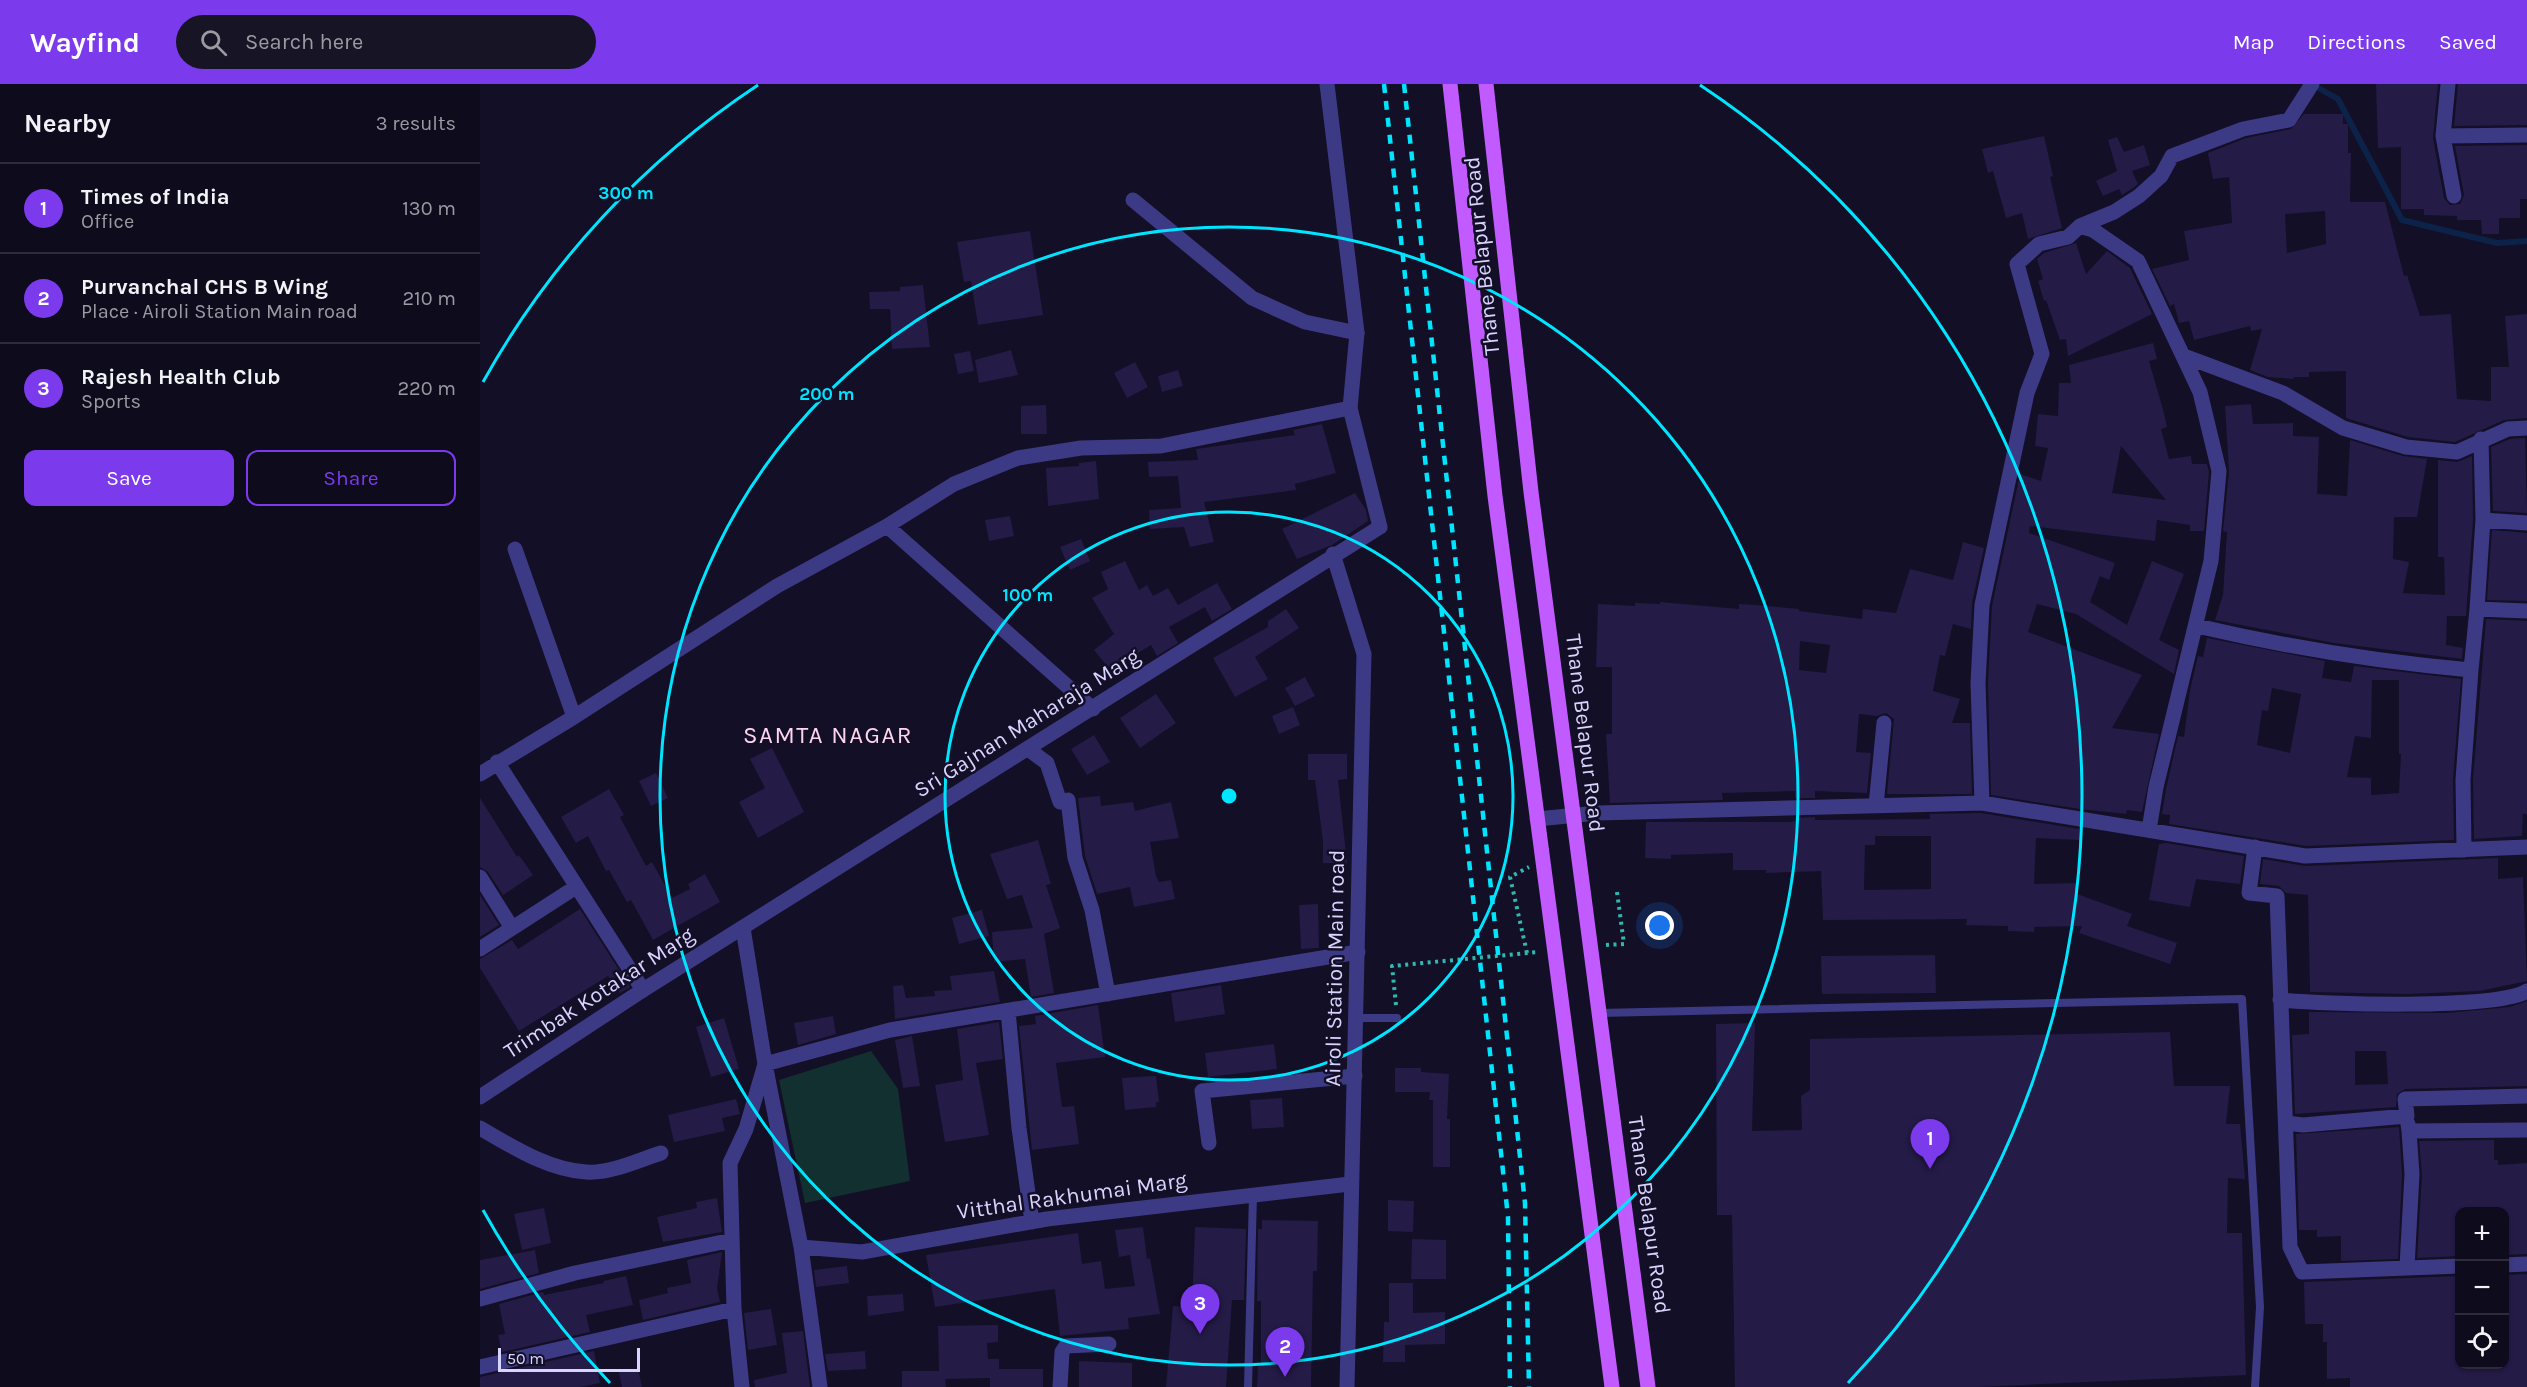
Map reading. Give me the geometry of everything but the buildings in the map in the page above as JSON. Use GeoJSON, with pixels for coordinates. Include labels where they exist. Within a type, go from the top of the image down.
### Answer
{"type":"FeatureCollection","features":[{"type":"Feature","properties":{"kind":"main road","name":"Thane Belapur Road"},"geometry":{"type":"LineString","coordinates":[[1450,84],[1495,496],[1612,1387]]}},
{"type":"Feature","properties":{"kind":"main road","name":"Thane Belapur Road"},"geometry":{"type":"LineString","coordinates":[[1486,84],[1531,492],[1648,1387]]}},
{"type":"Feature","properties":{"kind":"street"},"geometry":{"type":"LineString","coordinates":[[480,774],[574,717],[777,586],[887,526],[954,484],[1018,458],[1081,448],[1161,446],[1350,408],[1357,333],[1327,84]]}},
{"type":"Feature","properties":{"kind":"street"},"geometry":{"type":"LineString","coordinates":[[1982,803],[1978,682],[1982,605],[2027,393],[2042,354],[2017,264],[2039,244],[2068,237],[2080,226],[2115,212],[2139,196],[2162,176],[2172,156],[2243,129],[2289,120],[2312,84]]}},
{"type":"Feature","properties":{"kind":"street"},"geometry":{"type":"LineString","coordinates":[[2448,84],[2443,136],[2454,195]]}},
{"type":"Feature","properties":{"kind":"street"},"geometry":{"type":"LineString","coordinates":[[2443,136],[2527,135]]}},
{"type":"Feature","properties":{"kind":"street"},"geometry":{"type":"LineString","coordinates":[[1133,200],[1252,298],[1305,322],[1357,333]]}},
{"type":"Feature","properties":{"kind":"street"},"geometry":{"type":"LineString","coordinates":[[2080,226],[2093,230],[2138,261],[2200,392],[2219,471],[2211,561],[2156,787],[2149,830]]}},
{"type":"Feature","properties":{"kind":"street"},"geometry":{"type":"LineString","coordinates":[[2184,356],[2283,393],[2343,428],[2406,447],[2457,452],[2481,439],[2508,429],[2527,428]]}},
{"type":"Feature","properties":{"kind":"street","name":"Sri Gajnan Maharaja Marg"},"geometry":{"type":"LineString","coordinates":[[743,928],[1093,709],[1333,554],[1380,527],[1350,408]]}},
{"type":"Feature","properties":{"kind":"street"},"geometry":{"type":"LineString","coordinates":[[2464,850],[2463,780],[2483,520],[2481,439]]}},
{"type":"Feature","properties":{"kind":"street"},"geometry":{"type":"LineString","coordinates":[[2483,520],[2527,523]]}},
{"type":"Feature","properties":{"kind":"street"},"geometry":{"type":"LineString","coordinates":[[887,526],[1093,709]]}},
{"type":"Feature","properties":{"kind":"street"},"geometry":{"type":"LineString","coordinates":[[515,549],[574,717]]}},
{"type":"Feature","properties":{"kind":"street","name":"Airoli Station Main road"},"geometry":{"type":"LineString","coordinates":[[1333,554],[1364,654],[1347,1387]]}},
{"type":"Feature","properties":{"kind":"street"},"geometry":{"type":"LineString","coordinates":[[2477,609],[2527,611]]}},
{"type":"Feature","properties":{"kind":"street"},"geometry":{"type":"LineString","coordinates":[[2197,626],[2282,645],[2421,666],[2471,670]]}},
{"type":"Feature","properties":{"kind":"street"},"geometry":{"type":"LineString","coordinates":[[1876,806],[1884,723]]}},
{"type":"Feature","properties":{"kind":"street"},"geometry":{"type":"LineString","coordinates":[[1028,749],[1047,764],[1060,802],[1068,800],[1075,858],[1092,910],[1108,994]]}},
{"type":"Feature","properties":{"kind":"street"},"geometry":{"type":"LineString","coordinates":[[497,762],[643,990]]}},
{"type":"Feature","properties":{"kind":"street"},"geometry":{"type":"LineString","coordinates":[[1537,819],[1572,815],[1982,803],[2305,856],[2527,847]]}},
{"type":"Feature","properties":{"kind":"street"},"geometry":{"type":"LineString","coordinates":[[2254,847],[2249,893],[2277,896],[2290,1247],[2302,1272],[2455,1266]]}},
{"type":"Feature","properties":{"kind":"street"},"geometry":{"type":"LineString","coordinates":[[480,877],[512,928]]}},
{"type":"Feature","properties":{"kind":"street"},"geometry":{"type":"LineString","coordinates":[[480,949],[576,886]]}},
{"type":"Feature","properties":{"kind":"street"},"geometry":{"type":"LineString","coordinates":[[743,928],[765,1064],[801,1247],[820,1387]]}},
{"type":"Feature","properties":{"kind":"street","name":"Trimbak Kotakar Marg"},"geometry":{"type":"LineString","coordinates":[[480,1097],[643,990],[743,928]]}},
{"type":"Feature","properties":{"kind":"street"},"geometry":{"type":"LineString","coordinates":[[765,1064],[890,1030],[1358,952]]}},
{"type":"Feature","properties":{"kind":"street"},"geometry":{"type":"LineString","coordinates":[[2280,1000],[2352,1003],[2476,1001],[2518,996],[2527,991]]}},
{"type":"Feature","properties":{"kind":"street"},"geometry":{"type":"LineString","coordinates":[[1008,1011],[1019,1128],[1032,1221]]}},
{"type":"Feature","properties":{"kind":"street"},"geometry":{"type":"LineString","coordinates":[[737,1386],[730,1163],[746,1129],[765,1064]]}},
{"type":"Feature","properties":{"kind":"street"},"geometry":{"type":"LineString","coordinates":[[1209,1143],[1202,1090],[1355,1076]]}},
{"type":"Feature","properties":{"kind":"street"},"geometry":{"type":"LineString","coordinates":[[2407,1267],[2412,1174],[2405,1099],[2527,1096]]}},
{"type":"Feature","properties":{"kind":"street"},"geometry":{"type":"LineString","coordinates":[[2286,1123],[2303,1125],[2407,1116]]}},
{"type":"Feature","properties":{"kind":"street"},"geometry":{"type":"LineString","coordinates":[[480,1128],[555,1166],[587,1173],[617,1167],[662,1153]]}},
{"type":"Feature","properties":{"kind":"street"},"geometry":{"type":"LineString","coordinates":[[2409,1131],[2527,1130]]}},
{"type":"Feature","properties":{"kind":"street","name":"Vitthal Rakhumai Marg"},"geometry":{"type":"LineString","coordinates":[[801,1247],[862,1252],[1032,1221],[1350,1184]]}},
{"type":"Feature","properties":{"kind":"street"},"geometry":{"type":"LineString","coordinates":[[480,1299],[575,1274],[732,1240]]}},
{"type":"Feature","properties":{"kind":"street"},"geometry":{"type":"LineString","coordinates":[[2509,1264],[2527,1264]]}},
{"type":"Feature","properties":{"kind":"street"},"geometry":{"type":"LineString","coordinates":[[480,1367],[734,1309]]}},
{"type":"Feature","properties":{"kind":"street"},"geometry":{"type":"LineString","coordinates":[[1060,1387],[1062,1352],[1066,1346],[1109,1344]]}},
{"type":"Feature","properties":{"kind":"lane"},"geometry":{"type":"LineString","coordinates":[[1599,1013],[2242,999],[2260,1306],[2255,1387]]}},
{"type":"Feature","properties":{"kind":"lane"},"geometry":{"type":"LineString","coordinates":[[1357,1018],[1397,1018]]}},
{"type":"Feature","properties":{"kind":"lane"},"geometry":{"type":"LineString","coordinates":[[1248,1387],[1253,1195]]}},
{"type":"Feature","properties":{"kind":"path"},"geometry":{"type":"LineString","coordinates":[[1510,877],[1527,953]]}},
{"type":"Feature","properties":{"kind":"path"},"geometry":{"type":"LineString","coordinates":[[1602,946],[1624,944],[1617,892]]}},
{"type":"Feature","properties":{"kind":"path"},"geometry":{"type":"LineString","coordinates":[[1397,1018],[1392,966],[1548,951]]}},
{"type":"Feature","properties":{"kind":"green space"},"geometry":{"type":"Polygon","coordinates":[[[871,1051],[898,1089],[910,1181],[805,1203],[779,1080],[871,1051]]]}},
{"type":"Feature","properties":{"kind":"waterway"},"geometry":{"type":"LineString","coordinates":[[2320,89],[2338,99],[2402,220],[2497,243],[2527,241]]}},
{"type":"Feature","properties":{"kind":"railway"},"geometry":{"type":"LineString","coordinates":[[1384,84],[1508,1217],[1510,1387]]}},
{"type":"Feature","properties":{"kind":"railway"},"geometry":{"type":"LineString","coordinates":[[1404,84],[1525,1203],[1529,1387]]}},
{"type":"Feature","properties":{"kind":"place","name":"Times of India"},"geometry":{"type":"Point","coordinates":[1930,1169]}},
{"type":"Feature","properties":{"kind":"place","name":"Rajesh Health Club"},"geometry":{"type":"Point","coordinates":[1200,1334]}},
{"type":"Feature","properties":{"kind":"place","name":"Purvanchal CHS B Wing"},"geometry":{"type":"Point","coordinates":[1285,1377]}},
{"type":"Feature","properties":{"kind":"district","name":"SAMTA NAGAR"},"geometry":{"type":"Point","coordinates":[828,735]}}]}
